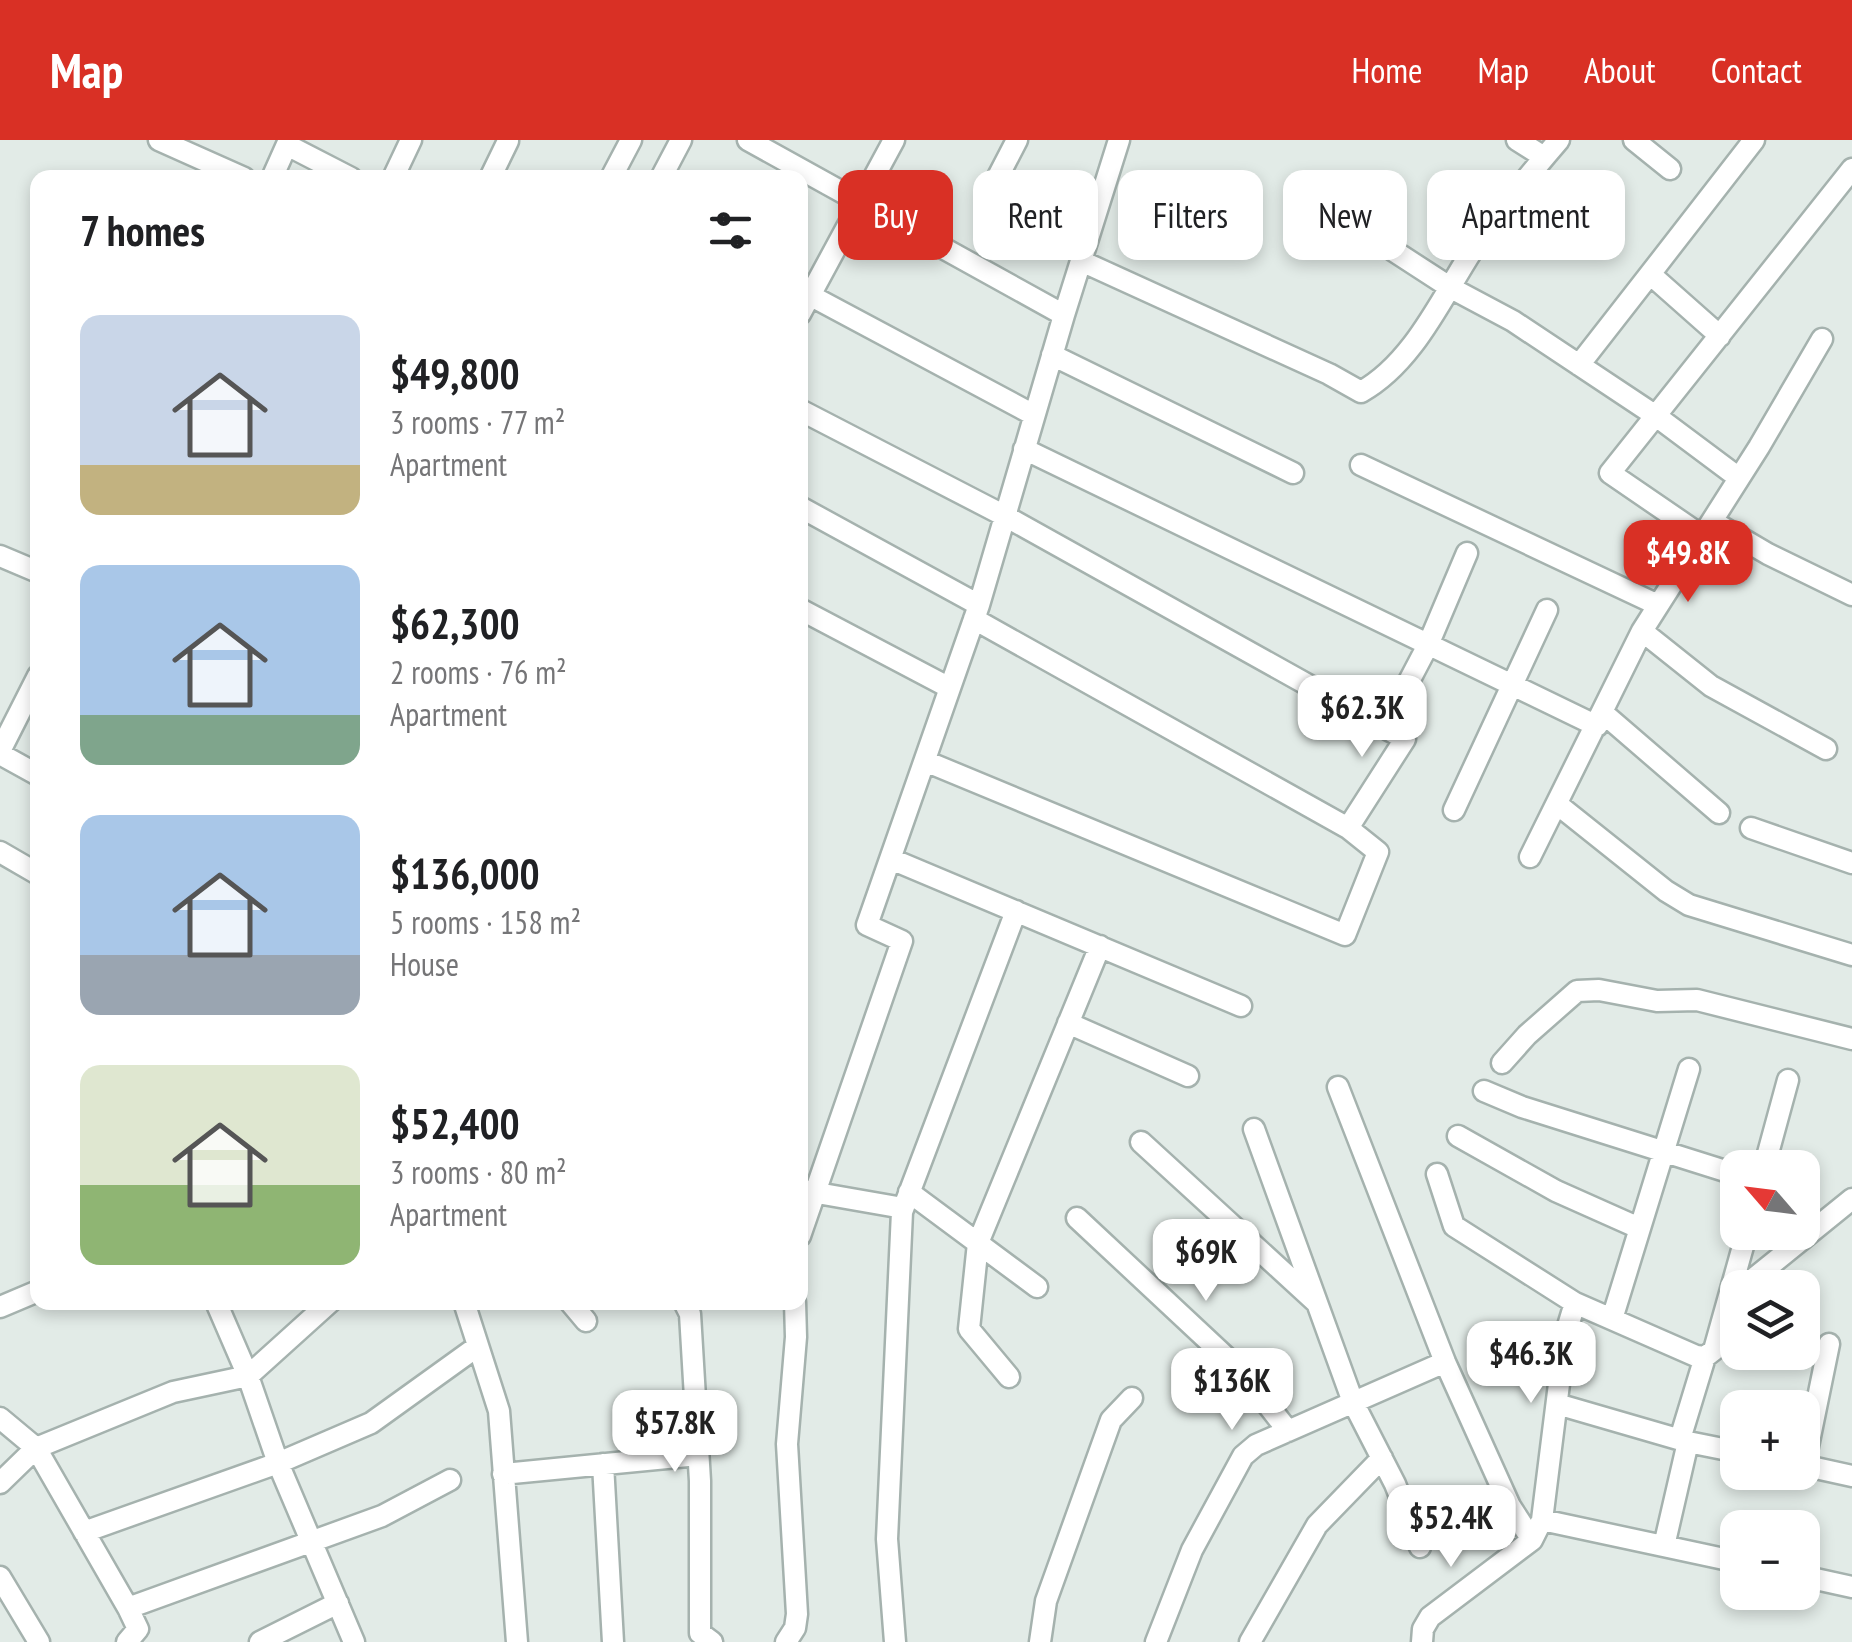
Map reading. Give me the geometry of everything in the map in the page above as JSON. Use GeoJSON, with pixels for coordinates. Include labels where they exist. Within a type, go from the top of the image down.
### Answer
{"type":"FeatureCollection","features":[{"type":"Feature","properties":{"kind":"street"},"geometry":{"type":"LineString","coordinates":[[160,140],[226,170]]}},
{"type":"Feature","properties":{"kind":"street"},"geometry":{"type":"LineString","coordinates":[[397,170],[411,140]]}},
{"type":"Feature","properties":{"kind":"street"},"geometry":{"type":"LineString","coordinates":[[494,170],[508,140]]}},
{"type":"Feature","properties":{"kind":"street"},"geometry":{"type":"LineString","coordinates":[[614,170],[631,140]]}},
{"type":"Feature","properties":{"kind":"street"},"geometry":{"type":"LineString","coordinates":[[665,170],[681,140]]}},
{"type":"Feature","properties":{"kind":"street"},"geometry":{"type":"LineString","coordinates":[[748,140],[802,170]]}},
{"type":"Feature","properties":{"kind":"street"},"geometry":{"type":"LineString","coordinates":[[878,170],[894,140]]}},
{"type":"Feature","properties":{"kind":"street"},"geometry":{"type":"LineString","coordinates":[[1001,170],[1017,140]]}},
{"type":"Feature","properties":{"kind":"street"},"geometry":{"type":"LineString","coordinates":[[1036,1287],[978,1243],[906,1200],[808,1191],[902,940],[868,925],[976,612],[1119,140]]}},
{"type":"Feature","properties":{"kind":"street"},"geometry":{"type":"LineString","coordinates":[[1517,140],[1544,158]]}},
{"type":"Feature","properties":{"kind":"street"},"geometry":{"type":"LineString","coordinates":[[1081,262],[1362,392],[1402,357],[1517,188],[1559,140]]}},
{"type":"Feature","properties":{"kind":"street"},"geometry":{"type":"LineString","coordinates":[[1634,140],[1670,169]]}},
{"type":"Feature","properties":{"kind":"street"},"geometry":{"type":"LineString","coordinates":[[1579,365],[1754,140]]}},
{"type":"Feature","properties":{"kind":"street"},"geometry":{"type":"LineString","coordinates":[[276,170],[288,142],[337,170]]}},
{"type":"Feature","properties":{"kind":"street"},"geometry":{"type":"LineString","coordinates":[[1852,169],[1844,196],[1720,336],[1610,473],[1707,528],[1852,595]]}},
{"type":"Feature","properties":{"kind":"street"},"geometry":{"type":"LineString","coordinates":[[808,173],[838,190]]}},
{"type":"Feature","properties":{"kind":"street"},"geometry":{"type":"LineString","coordinates":[[808,291],[838,240]]}},
{"type":"Feature","properties":{"kind":"street"},"geometry":{"type":"LineString","coordinates":[[953,254],[1064,315]]}},
{"type":"Feature","properties":{"kind":"street"},"geometry":{"type":"LineString","coordinates":[[1407,259],[1579,365],[1739,478]]}},
{"type":"Feature","properties":{"kind":"street"},"geometry":{"type":"LineString","coordinates":[[1650,274],[1720,336]]}},
{"type":"Feature","properties":{"kind":"street"},"geometry":{"type":"LineString","coordinates":[[808,303],[1034,416]]}},
{"type":"Feature","properties":{"kind":"street"},"geometry":{"type":"LineString","coordinates":[[1530,856],[1642,631],[1822,339]]}},
{"type":"Feature","properties":{"kind":"street"},"geometry":{"type":"LineString","coordinates":[[1052,355],[1293,474]]}},
{"type":"Feature","properties":{"kind":"street"},"geometry":{"type":"LineString","coordinates":[[808,414],[1005,516],[1405,738],[1348,828]]}},
{"type":"Feature","properties":{"kind":"street"},"geometry":{"type":"LineString","coordinates":[[1024,449],[1514,686],[1600,720],[1720,813]]}},
{"type":"Feature","properties":{"kind":"street"},"geometry":{"type":"LineString","coordinates":[[1361,464],[1658,605]]}},
{"type":"Feature","properties":{"kind":"street"},"geometry":{"type":"LineString","coordinates":[[808,512],[1348,828],[1378,852],[1344,934],[925,760]]}},
{"type":"Feature","properties":{"kind":"street"},"geometry":{"type":"LineString","coordinates":[[1384,727],[1428,644],[1468,553]]}},
{"type":"Feature","properties":{"kind":"street"},"geometry":{"type":"LineString","coordinates":[[0,556],[30,569]]}},
{"type":"Feature","properties":{"kind":"street"},"geometry":{"type":"LineString","coordinates":[[1454,810],[1547,610]]}},
{"type":"Feature","properties":{"kind":"street"},"geometry":{"type":"LineString","coordinates":[[808,614],[950,688]]}},
{"type":"Feature","properties":{"kind":"street"},"geometry":{"type":"LineString","coordinates":[[1642,631],[1711,686],[1826,750]]}},
{"type":"Feature","properties":{"kind":"street"},"geometry":{"type":"LineString","coordinates":[[30,692],[0,753],[30,770]]}},
{"type":"Feature","properties":{"kind":"street"},"geometry":{"type":"LineString","coordinates":[[1558,804],[1666,892],[1688,905],[1852,955]]}},
{"type":"Feature","properties":{"kind":"street"},"geometry":{"type":"LineString","coordinates":[[1750,828],[1852,863]]}},
{"type":"Feature","properties":{"kind":"street"},"geometry":{"type":"LineString","coordinates":[[0,852],[30,869]]}},
{"type":"Feature","properties":{"kind":"street"},"geometry":{"type":"LineString","coordinates":[[891,859],[1242,1006]]}},
{"type":"Feature","properties":{"kind":"street"},"geometry":{"type":"LineString","coordinates":[[895,1642],[887,1539],[906,1200],[1016,911]]}},
{"type":"Feature","properties":{"kind":"street"},"geometry":{"type":"LineString","coordinates":[[1009,1376],[969,1329],[978,1243],[1100,946]]}},
{"type":"Feature","properties":{"kind":"street"},"geometry":{"type":"LineString","coordinates":[[1502,1063],[1577,991],[1599,990],[1657,1001],[1697,1000],[1852,1038]]}},
{"type":"Feature","properties":{"kind":"street"},"geometry":{"type":"LineString","coordinates":[[1068,1023],[1188,1076]]}},
{"type":"Feature","properties":{"kind":"street"},"geometry":{"type":"LineString","coordinates":[[1612,1320],[1689,1069]]}},
{"type":"Feature","properties":{"kind":"street"},"geometry":{"type":"LineString","coordinates":[[1769,1150],[1788,1080]]}},
{"type":"Feature","properties":{"kind":"street"},"geometry":{"type":"LineString","coordinates":[[1338,1087],[1445,1362],[1510,1506],[1532,1540]]}},
{"type":"Feature","properties":{"kind":"street"},"geometry":{"type":"LineString","coordinates":[[1484,1091],[1522,1107],[1720,1169]]}},
{"type":"Feature","properties":{"kind":"street"},"geometry":{"type":"LineString","coordinates":[[1254,1129],[1354,1402],[1420,1547]]}},
{"type":"Feature","properties":{"kind":"street"},"geometry":{"type":"LineString","coordinates":[[1458,1136],[1556,1191],[1639,1228]]}},
{"type":"Feature","properties":{"kind":"street"},"geometry":{"type":"LineString","coordinates":[[1141,1142],[1318,1304]]}},
{"type":"Feature","properties":{"kind":"street"},"geometry":{"type":"LineString","coordinates":[[1437,1174],[1454,1226],[1575,1303],[1705,1357]]}},
{"type":"Feature","properties":{"kind":"street"},"geometry":{"type":"LineString","coordinates":[[1764,1270],[1852,1198]]}},
{"type":"Feature","properties":{"kind":"street"},"geometry":{"type":"LineString","coordinates":[[1077,1218],[1242,1372],[1288,1431]]}},
{"type":"Feature","properties":{"kind":"street"},"geometry":{"type":"LineString","coordinates":[[0,1307],[30,1294]]}},
{"type":"Feature","properties":{"kind":"street"},"geometry":{"type":"LineString","coordinates":[[1422,1642],[1423,1628],[1430,1617],[1532,1540],[1542,1520],[1565,1336],[1575,1303]]}},
{"type":"Feature","properties":{"kind":"street"},"geometry":{"type":"LineString","coordinates":[[219,1310],[248,1376],[278,1463],[354,1642]]}},
{"type":"Feature","properties":{"kind":"street"},"geometry":{"type":"LineString","coordinates":[[0,1483],[36,1448],[173,1392],[248,1376],[321,1310]]}},
{"type":"Feature","properties":{"kind":"street"},"geometry":{"type":"LineString","coordinates":[[467,1310],[498,1411],[516,1642]]}},
{"type":"Feature","properties":{"kind":"street"},"geometry":{"type":"LineString","coordinates":[[577,1310],[586,1321]]}},
{"type":"Feature","properties":{"kind":"street"},"geometry":{"type":"LineString","coordinates":[[688,1310],[698,1455],[700,1632],[712,1642]]}},
{"type":"Feature","properties":{"kind":"street"},"geometry":{"type":"LineString","coordinates":[[786,1642],[795,1628],[797,1614],[787,1444],[795,1310]]}},
{"type":"Feature","properties":{"kind":"street"},"geometry":{"type":"LineString","coordinates":[[1664,1546],[1705,1357],[1714,1350],[1720,1334]]}},
{"type":"Feature","properties":{"kind":"street"},"geometry":{"type":"LineString","coordinates":[[1819,1390],[1829,1344]]}},
{"type":"Feature","properties":{"kind":"street"},"geometry":{"type":"LineString","coordinates":[[84,1532],[278,1463],[371,1423],[478,1346]]}},
{"type":"Feature","properties":{"kind":"street"},"geometry":{"type":"LineString","coordinates":[[1156,1642],[1192,1550],[1232,1473],[1256,1445],[1445,1362]]}},
{"type":"Feature","properties":{"kind":"street"},"geometry":{"type":"LineString","coordinates":[[1040,1642],[1046,1602],[1111,1420],[1132,1398]]}},
{"type":"Feature","properties":{"kind":"street"},"geometry":{"type":"LineString","coordinates":[[1556,1404],[1720,1448]]}},
{"type":"Feature","properties":{"kind":"street"},"geometry":{"type":"LineString","coordinates":[[0,1418],[36,1448],[128,1608],[138,1629],[127,1642]]}},
{"type":"Feature","properties":{"kind":"street"},"geometry":{"type":"LineString","coordinates":[[503,1474],[698,1455]]}},
{"type":"Feature","properties":{"kind":"street"},"geometry":{"type":"LineString","coordinates":[[1250,1642],[1318,1525],[1382,1458]]}},
{"type":"Feature","properties":{"kind":"street"},"geometry":{"type":"LineString","coordinates":[[603,1464],[614,1642]]}},
{"type":"Feature","properties":{"kind":"street"},"geometry":{"type":"LineString","coordinates":[[1820,1469],[1852,1476]]}},
{"type":"Feature","properties":{"kind":"street"},"geometry":{"type":"LineString","coordinates":[[128,1608],[382,1516],[450,1480]]}},
{"type":"Feature","properties":{"kind":"street"},"geometry":{"type":"LineString","coordinates":[[1542,1520],[1720,1558]]}},
{"type":"Feature","properties":{"kind":"street"},"geometry":{"type":"LineString","coordinates":[[0,1577],[39,1642]]}},
{"type":"Feature","properties":{"kind":"street"},"geometry":{"type":"LineString","coordinates":[[1820,1580],[1852,1587]]}},
{"type":"Feature","properties":{"kind":"street"},"geometry":{"type":"LineString","coordinates":[[260,1642],[338,1603]]}}]}
